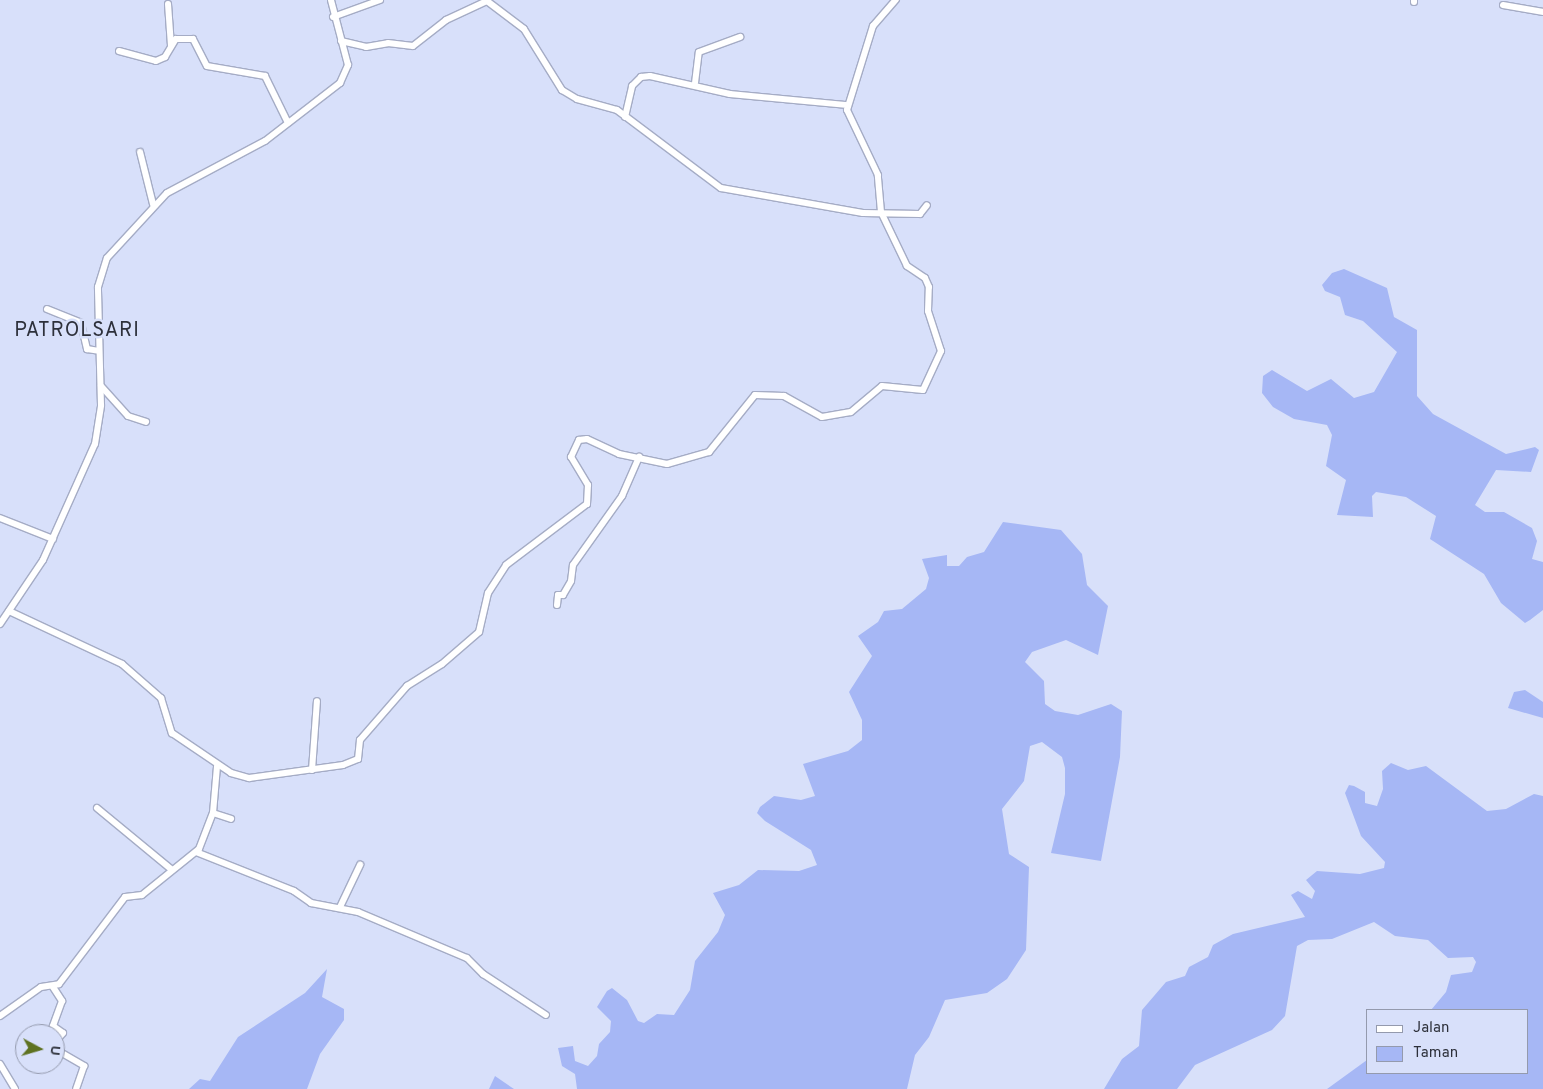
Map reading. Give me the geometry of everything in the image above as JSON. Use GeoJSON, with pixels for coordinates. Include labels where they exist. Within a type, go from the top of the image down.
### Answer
{"type":"FeatureCollection","features":[{"type":"Feature","properties":{"kind":"street"},"geometry":{"type":"LineString","coordinates":[[0,624],[52,539],[95,444],[101,386],[98,287],[103,266],[153,204],[179,184],[240,156],[303,112],[344,77],[348,65],[333,18],[332,0]]}},
{"type":"Feature","properties":{"kind":"street"},"geometry":{"type":"LineString","coordinates":[[333,18],[380,0]]}},
{"type":"Feature","properties":{"kind":"street"},"geometry":{"type":"LineString","coordinates":[[341,41],[366,47],[413,46],[484,0],[524,29],[562,90],[626,117],[721,188],[882,214],[920,214],[927,205]]}},
{"type":"Feature","properties":{"kind":"street"},"geometry":{"type":"LineString","coordinates":[[9,611],[124,666],[161,698],[172,733],[217,766],[249,778],[312,770],[358,759],[360,740],[407,686],[442,664],[480,630],[488,593],[506,565],[587,504],[588,485],[571,457],[579,440],[588,439],[639,458],[663,464],[704,454],[757,395],[784,396],[824,417],[852,411],[882,386],[924,389],[941,351],[928,311],[929,287],[925,278],[907,266],[882,214],[878,175],[848,115],[847,105],[873,26],[896,0]]}},
{"type":"Feature","properties":{"kind":"street"},"geometry":{"type":"LineString","coordinates":[[168,4],[171,46]]}},
{"type":"Feature","properties":{"kind":"street"},"geometry":{"type":"LineString","coordinates":[[1503,4],[1543,12]]}},
{"type":"Feature","properties":{"kind":"street"},"geometry":{"type":"LineString","coordinates":[[695,83],[699,52],[740,37]]}},
{"type":"Feature","properties":{"kind":"street"},"geometry":{"type":"LineString","coordinates":[[119,51],[156,61],[176,39],[191,38],[207,66],[263,74],[288,123]]}},
{"type":"Feature","properties":{"kind":"street"},"geometry":{"type":"LineString","coordinates":[[626,117],[632,86],[641,77],[695,83],[730,94],[847,105]]}},
{"type":"Feature","properties":{"kind":"street"},"geometry":{"type":"LineString","coordinates":[[140,152],[153,204]]}},
{"type":"Feature","properties":{"kind":"street"},"geometry":{"type":"LineString","coordinates":[[47,309],[84,325],[87,348],[99,351]]}},
{"type":"Feature","properties":{"kind":"street"},"geometry":{"type":"LineString","coordinates":[[101,386],[128,416],[146,422]]}},
{"type":"Feature","properties":{"kind":"street"},"geometry":{"type":"LineString","coordinates":[[557,605],[558,595],[563,595],[571,581],[573,564],[622,496],[639,458]]}},
{"type":"Feature","properties":{"kind":"street"},"geometry":{"type":"LineString","coordinates":[[0,518],[52,539]]}},
{"type":"Feature","properties":{"kind":"street"},"geometry":{"type":"LineString","coordinates":[[312,770],[317,701]]}},
{"type":"Feature","properties":{"kind":"street"},"geometry":{"type":"LineString","coordinates":[[0,1016],[41,987],[53,987],[82,959],[125,897],[142,895],[171,869],[196,852],[213,813],[217,766]]}},
{"type":"Feature","properties":{"kind":"street"},"geometry":{"type":"LineString","coordinates":[[97,808],[171,869]]}},
{"type":"Feature","properties":{"kind":"street"},"geometry":{"type":"LineString","coordinates":[[213,813],[231,819]]}},
{"type":"Feature","properties":{"kind":"street"},"geometry":{"type":"LineString","coordinates":[[196,852],[294,891],[311,903],[340,907],[467,958],[483,974],[546,1015]]}},
{"type":"Feature","properties":{"kind":"street"},"geometry":{"type":"LineString","coordinates":[[340,907],[360,865]]}},
{"type":"Feature","properties":{"kind":"street"},"geometry":{"type":"LineString","coordinates":[[53,987],[62,1001],[55,1024]]}},
{"type":"Feature","properties":{"kind":"street"},"geometry":{"type":"LineString","coordinates":[[65,1055],[84,1066],[76,1089]]}},
{"type":"Feature","properties":{"kind":"street"},"geometry":{"type":"LineString","coordinates":[[0,1064],[15,1089]]}},
{"type":"Feature","properties":{"kind":"green space"},"geometry":{"type":"Polygon","coordinates":[[[1344,269],[1387,288],[1394,317],[1417,330],[1417,396],[1433,414],[1506,454],[1535,447],[1539,450],[1531,472],[1496,470],[1475,505],[1485,512],[1504,512],[1532,528],[1537,541],[1532,559],[1543,562],[1543,610],[1525,623],[1501,603],[1484,574],[1430,539],[1436,516],[1406,497],[1376,492],[1372,496],[1373,517],[1337,515],[1346,480],[1326,466],[1332,435],[1327,425],[1294,419],[1273,407],[1262,393],[1263,376],[1272,370],[1307,391],[1331,379],[1354,398],[1374,392],[1397,352],[1363,321],[1345,315],[1340,297],[1325,291],[1322,285],[1332,273],[1344,269]]]}},
{"type":"Feature","properties":{"kind":"green space"},"geometry":{"type":"Polygon","coordinates":[[[1003,522],[1061,530],[1082,554],[1087,585],[1108,606],[1098,655],[1066,640],[1032,652],[1025,662],[1044,681],[1045,704],[1055,711],[1078,715],[1111,704],[1122,711],[1120,757],[1101,861],[1051,853],[1065,794],[1065,768],[1062,757],[1042,742],[1030,746],[1024,781],[1002,809],[1009,854],[1029,867],[1026,950],[1007,979],[987,993],[945,1000],[929,1037],[915,1055],[907,1089],[577,1089],[575,1074],[562,1066],[558,1048],[573,1046],[575,1061],[588,1066],[597,1056],[599,1044],[610,1032],[611,1021],[597,1007],[607,991],[612,988],[627,1000],[638,1021],[644,1023],[657,1014],[674,1015],[690,990],[695,961],[718,932],[725,915],[713,893],[739,885],[758,870],[799,871],[817,865],[811,850],[765,821],[757,813],[760,807],[774,796],[801,800],[815,796],[803,764],[848,751],[862,740],[862,720],[849,692],[872,656],[858,636],[878,622],[884,611],[902,609],[926,589],[929,578],[922,559],[947,555],[947,566],[959,566],[967,557],[984,552],[1003,522]]]}},
{"type":"Feature","properties":{"kind":"green space"},"geometry":{"type":"Polygon","coordinates":[[[1525,690],[1543,702],[1543,718],[1508,708],[1514,692],[1525,690]]]}},
{"type":"Feature","properties":{"kind":"green space"},"geometry":{"type":"Polygon","coordinates":[[[1391,763],[1408,770],[1426,766],[1487,811],[1506,809],[1534,794],[1543,796],[1543,1089],[1327,1089],[1366,1061],[1366,1074],[1528,1074],[1528,1009],[1432,1009],[1446,992],[1451,975],[1472,972],[1476,962],[1473,957],[1448,958],[1428,940],[1395,936],[1374,922],[1332,939],[1308,940],[1297,946],[1285,1016],[1272,1030],[1195,1065],[1177,1089],[1104,1089],[1122,1059],[1139,1046],[1142,1010],[1166,982],[1185,976],[1189,967],[1208,957],[1213,945],[1233,934],[1305,917],[1291,895],[1298,891],[1312,899],[1315,891],[1306,880],[1317,871],[1360,874],[1384,868],[1385,862],[1361,836],[1345,793],[1349,785],[1354,786],[1365,792],[1365,803],[1377,806],[1383,789],[1382,771],[1391,763]]]}},
{"type":"Feature","properties":{"kind":"green space"},"geometry":{"type":"Polygon","coordinates":[[[327,969],[322,997],[344,1009],[344,1020],[320,1054],[307,1089],[189,1089],[200,1079],[210,1081],[238,1037],[305,993],[327,969]]]}},
{"type":"Feature","properties":{"kind":"green space"},"geometry":{"type":"Polygon","coordinates":[[[495,1076],[514,1089],[489,1089],[495,1076]]]}},
{"type":"Feature","properties":{"kind":"district","name":"PATROLSARI"},"geometry":{"type":"Point","coordinates":[77,331]}}]}
